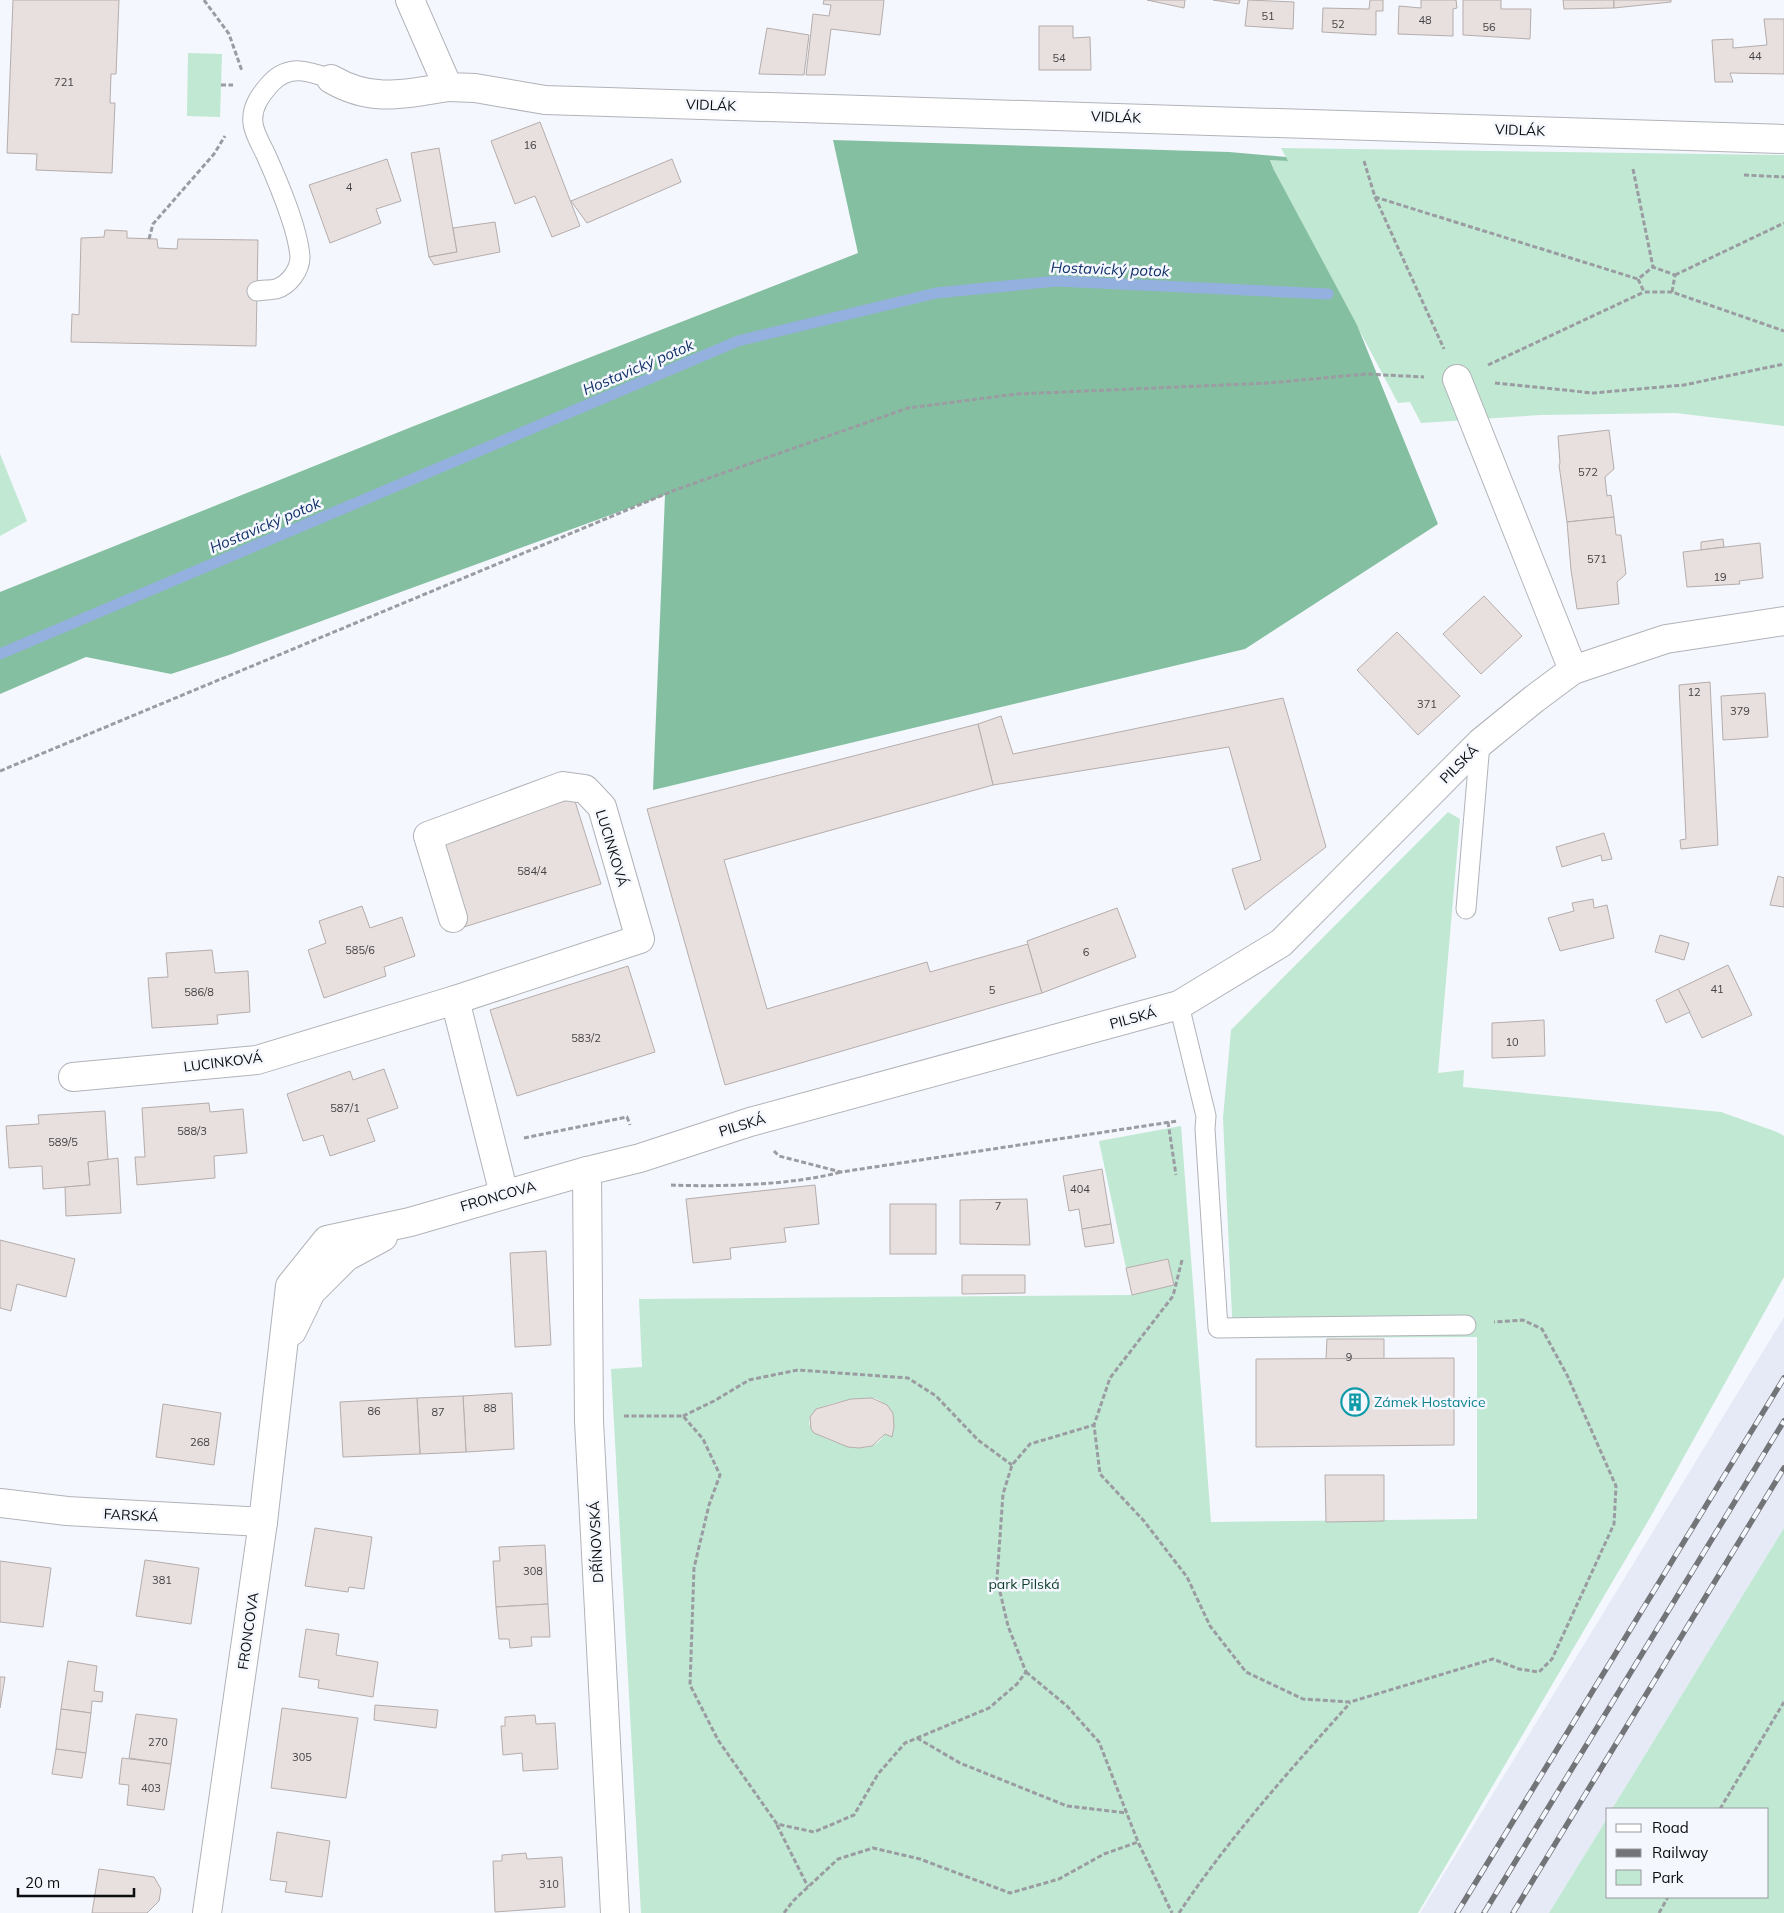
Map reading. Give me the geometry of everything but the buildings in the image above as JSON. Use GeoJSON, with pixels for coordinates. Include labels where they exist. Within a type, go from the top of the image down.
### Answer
{"type":"FeatureCollection","features":[{"type":"Feature","properties":{"kind":"street"},"geometry":{"type":"LineString","coordinates":[[410,0],[448,87]]}},
{"type":"Feature","properties":{"kind":"street","name":"VIDLÁK"},"geometry":{"type":"LineString","coordinates":[[331,79],[350,90],[372,95],[400,95],[448,87],[475,88],[545,100],[1784,139]]}},
{"type":"Feature","properties":{"kind":"street"},"geometry":{"type":"LineString","coordinates":[[1457,379],[1573,670]]}},
{"type":"Feature","properties":{"kind":"street","name":"PILSKÁ"},"geometry":{"type":"LineString","coordinates":[[586,1170],[640,1158],[750,1122],[1179,1005],[1281,944],[1480,743],[1573,670],[1666,639],[1784,621]]}},
{"type":"Feature","properties":{"kind":"street","name":"LUCINKOVÁ"},"geometry":{"type":"LineString","coordinates":[[73,1077],[257,1060],[455,1000],[640,939],[602,807],[585,789],[563,786],[428,836],[453,918]]}},
{"type":"Feature","properties":{"kind":"street"},"geometry":{"type":"LineString","coordinates":[[455,1000],[504,1194]]}},
{"type":"Feature","properties":{"kind":"street","name":"FRONCOVA"},"geometry":{"type":"LineString","coordinates":[[207,1913],[263,1522],[290,1286],[327,1240],[410,1222],[586,1170]]}},
{"type":"Feature","properties":{"kind":"street","name":"DŘÍNOVSKÁ"},"geometry":{"type":"LineString","coordinates":[[586,1170],[589,1421],[615,1913]]}},
{"type":"Feature","properties":{"kind":"street","name":"FARSKÁ"},"geometry":{"type":"LineString","coordinates":[[0,1503],[67,1511],[263,1522]]}},
{"type":"Feature","properties":{"kind":"lane"},"geometry":{"type":"LineString","coordinates":[[257,291],[277,289],[284,284],[293,277],[300,258],[289,212],[247,106],[274,80],[290,70],[308,71],[331,79]]}},
{"type":"Feature","properties":{"kind":"lane"},"geometry":{"type":"LineString","coordinates":[[1466,909],[1480,743]]}},
{"type":"Feature","properties":{"kind":"lane"},"geometry":{"type":"LineString","coordinates":[[1179,1005],[1206,1116],[1205,1129],[1218,1328],[1466,1325]]}},
{"type":"Feature","properties":{"kind":"path"},"geometry":{"type":"LineString","coordinates":[[149,239],[152,224],[214,154],[230,128],[247,106],[242,71],[237,53],[229,34],[204,0]]}},
{"type":"Feature","properties":{"kind":"path"},"geometry":{"type":"LineString","coordinates":[[1364,159],[1375,197],[1457,379]]}},
{"type":"Feature","properties":{"kind":"path"},"geometry":{"type":"LineString","coordinates":[[1632,167],[1653,267]]}},
{"type":"Feature","properties":{"kind":"path"},"geometry":{"type":"LineString","coordinates":[[1375,197],[1638,279],[1644,292]]}},
{"type":"Feature","properties":{"kind":"path"},"geometry":{"type":"LineString","coordinates":[[1653,267],[1675,275],[1784,223]]}},
{"type":"Feature","properties":{"kind":"path"},"geometry":{"type":"LineString","coordinates":[[1638,279],[1653,267]]}},
{"type":"Feature","properties":{"kind":"path"},"geometry":{"type":"LineString","coordinates":[[1672,292],[1675,275]]}},
{"type":"Feature","properties":{"kind":"path"},"geometry":{"type":"LineString","coordinates":[[1457,379],[1644,292],[1672,292],[1784,331]]}},
{"type":"Feature","properties":{"kind":"path"},"geometry":{"type":"LineString","coordinates":[[0,771],[675,490],[908,408],[1017,394],[1269,383],[1366,374],[1457,379],[1593,393],[1684,385],[1784,364]]}},
{"type":"Feature","properties":{"kind":"path"},"geometry":{"type":"LineString","coordinates":[[750,1122],[779,1156],[841,1172],[1206,1116]]}},
{"type":"Feature","properties":{"kind":"path"},"geometry":{"type":"LineString","coordinates":[[1168,1122],[1176,1180]]}},
{"type":"Feature","properties":{"kind":"path"},"geometry":{"type":"LineString","coordinates":[[1182,1259],[1173,1296],[1110,1378],[1094,1425],[1100,1474],[1144,1521],[1187,1577],[1210,1626],[1246,1672],[1303,1699],[1350,1702],[1493,1659],[1520,1669],[1539,1672],[1552,1659],[1614,1524],[1616,1486],[1567,1375],[1542,1329],[1523,1320],[1466,1325]]}},
{"type":"Feature","properties":{"kind":"path"},"geometry":{"type":"LineString","coordinates":[[589,1421],[613,1416],[683,1416],[714,1401],[749,1380],[798,1370],[908,1378],[936,1396],[978,1440],[1012,1465]]}},
{"type":"Feature","properties":{"kind":"path"},"geometry":{"type":"LineString","coordinates":[[683,1416],[703,1439],[720,1474],[709,1505],[694,1568],[690,1685],[718,1740],[776,1824],[808,1887]]}},
{"type":"Feature","properties":{"kind":"path"},"geometry":{"type":"LineString","coordinates":[[1094,1425],[1030,1444],[1012,1465],[1003,1494],[997,1579],[1008,1626],[1026,1672],[1067,1706],[1099,1742],[1138,1842],[1172,1913]]}},
{"type":"Feature","properties":{"kind":"path"},"geometry":{"type":"LineString","coordinates":[[776,1824],[814,1832],[854,1815],[878,1774],[905,1743],[989,1708],[1017,1684],[1026,1672]]}},
{"type":"Feature","properties":{"kind":"path"},"geometry":{"type":"LineString","coordinates":[[1179,1913],[1203,1878],[1350,1702]]}},
{"type":"Feature","properties":{"kind":"path"},"geometry":{"type":"LineString","coordinates":[[1721,1808],[1784,1702]]}},
{"type":"Feature","properties":{"kind":"path"},"geometry":{"type":"LineString","coordinates":[[917,1738],[960,1763],[1067,1806],[1127,1813]]}},
{"type":"Feature","properties":{"kind":"path"},"geometry":{"type":"LineString","coordinates":[[784,1913],[838,1859],[873,1848],[920,1859],[1010,1893],[1060,1879],[1104,1854],[1138,1842]]}},
{"type":"Feature","properties":{"kind":"path"},"geometry":{"type":"LineString","coordinates":[[1659,1913],[1667,1898]]}},
{"type":"Feature","properties":{"kind":"shaded area"},"geometry":{"type":"Polygon","coordinates":[[[1784,1317],[1784,1528],[1613,1808],[1606,1808],[1606,1820],[1549,1913],[1420,1913],[1784,1317]]]}},
{"type":"Feature","properties":{"kind":"green space"},"geometry":{"type":"Polygon","coordinates":[[[188,53],[222,54],[220,117],[187,116],[188,53]]]}},
{"type":"Feature","properties":{"kind":"green space"},"geometry":{"type":"Polygon","coordinates":[[[833,140],[1229,152],[1286,157],[1288,161],[1270,160],[1357,325],[1438,524],[1245,649],[653,790],[665,495],[229,655],[171,674],[86,657],[0,694],[0,592],[414,426],[858,253],[833,140]]]}},
{"type":"Feature","properties":{"kind":"green space"},"geometry":{"type":"Polygon","coordinates":[[[1281,148],[1784,155],[1784,426],[1676,413],[1540,415],[1421,423],[1410,402],[1398,403],[1274,170],[1270,159],[1288,161],[1281,148]]]}},
{"type":"Feature","properties":{"kind":"green space"},"geometry":{"type":"Polygon","coordinates":[[[0,454],[27,521],[0,536],[0,454]]]}},
{"type":"Feature","properties":{"kind":"green space","name":"park Pilská"},"geometry":{"type":"Polygon","coordinates":[[[1448,812],[1460,819],[1438,1073],[1464,1070],[1463,1087],[1721,1112],[1784,1136],[1784,1277],[1651,1516],[1418,1913],[641,1913],[611,1369],[642,1367],[639,1299],[1132,1295],[1173,1285],[1168,1259],[1126,1268],[1099,1141],[1181,1126],[1211,1522],[1477,1519],[1477,1337],[1233,1338],[1223,1118],[1231,1030],[1448,812]],[[868,1398],[830,1404],[815,1412],[810,1417],[809,1424],[814,1433],[842,1444],[861,1448],[870,1446],[878,1442],[885,1434],[892,1437],[893,1419],[889,1409],[875,1398],[868,1398]]]}},
{"type":"Feature","properties":{"kind":"green space"},"geometry":{"type":"Polygon","coordinates":[[[1784,1528],[1784,1913],[1549,1913],[1606,1820],[1606,1898],[1769,1898],[1769,1808],[1613,1808],[1784,1528]]]}},
{"type":"Feature","properties":{"kind":"waterway","name":"Hostavický potok"},"geometry":{"type":"LineString","coordinates":[[0,654],[738,341],[936,293],[1057,281],[1328,294]]}},
{"type":"Feature","properties":{"kind":"railway"},"geometry":{"type":"LineString","coordinates":[[1457,1913],[1784,1378]]}},
{"type":"Feature","properties":{"kind":"railway"},"geometry":{"type":"LineString","coordinates":[[1484,1913],[1784,1421]]}},
{"type":"Feature","properties":{"kind":"railway"},"geometry":{"type":"LineString","coordinates":[[1513,1913],[1784,1468]]}},
{"type":"Feature","properties":{"kind":"place","name":"Zámek Hostavice"},"geometry":{"type":"Point","coordinates":[1355,1402]}}]}
